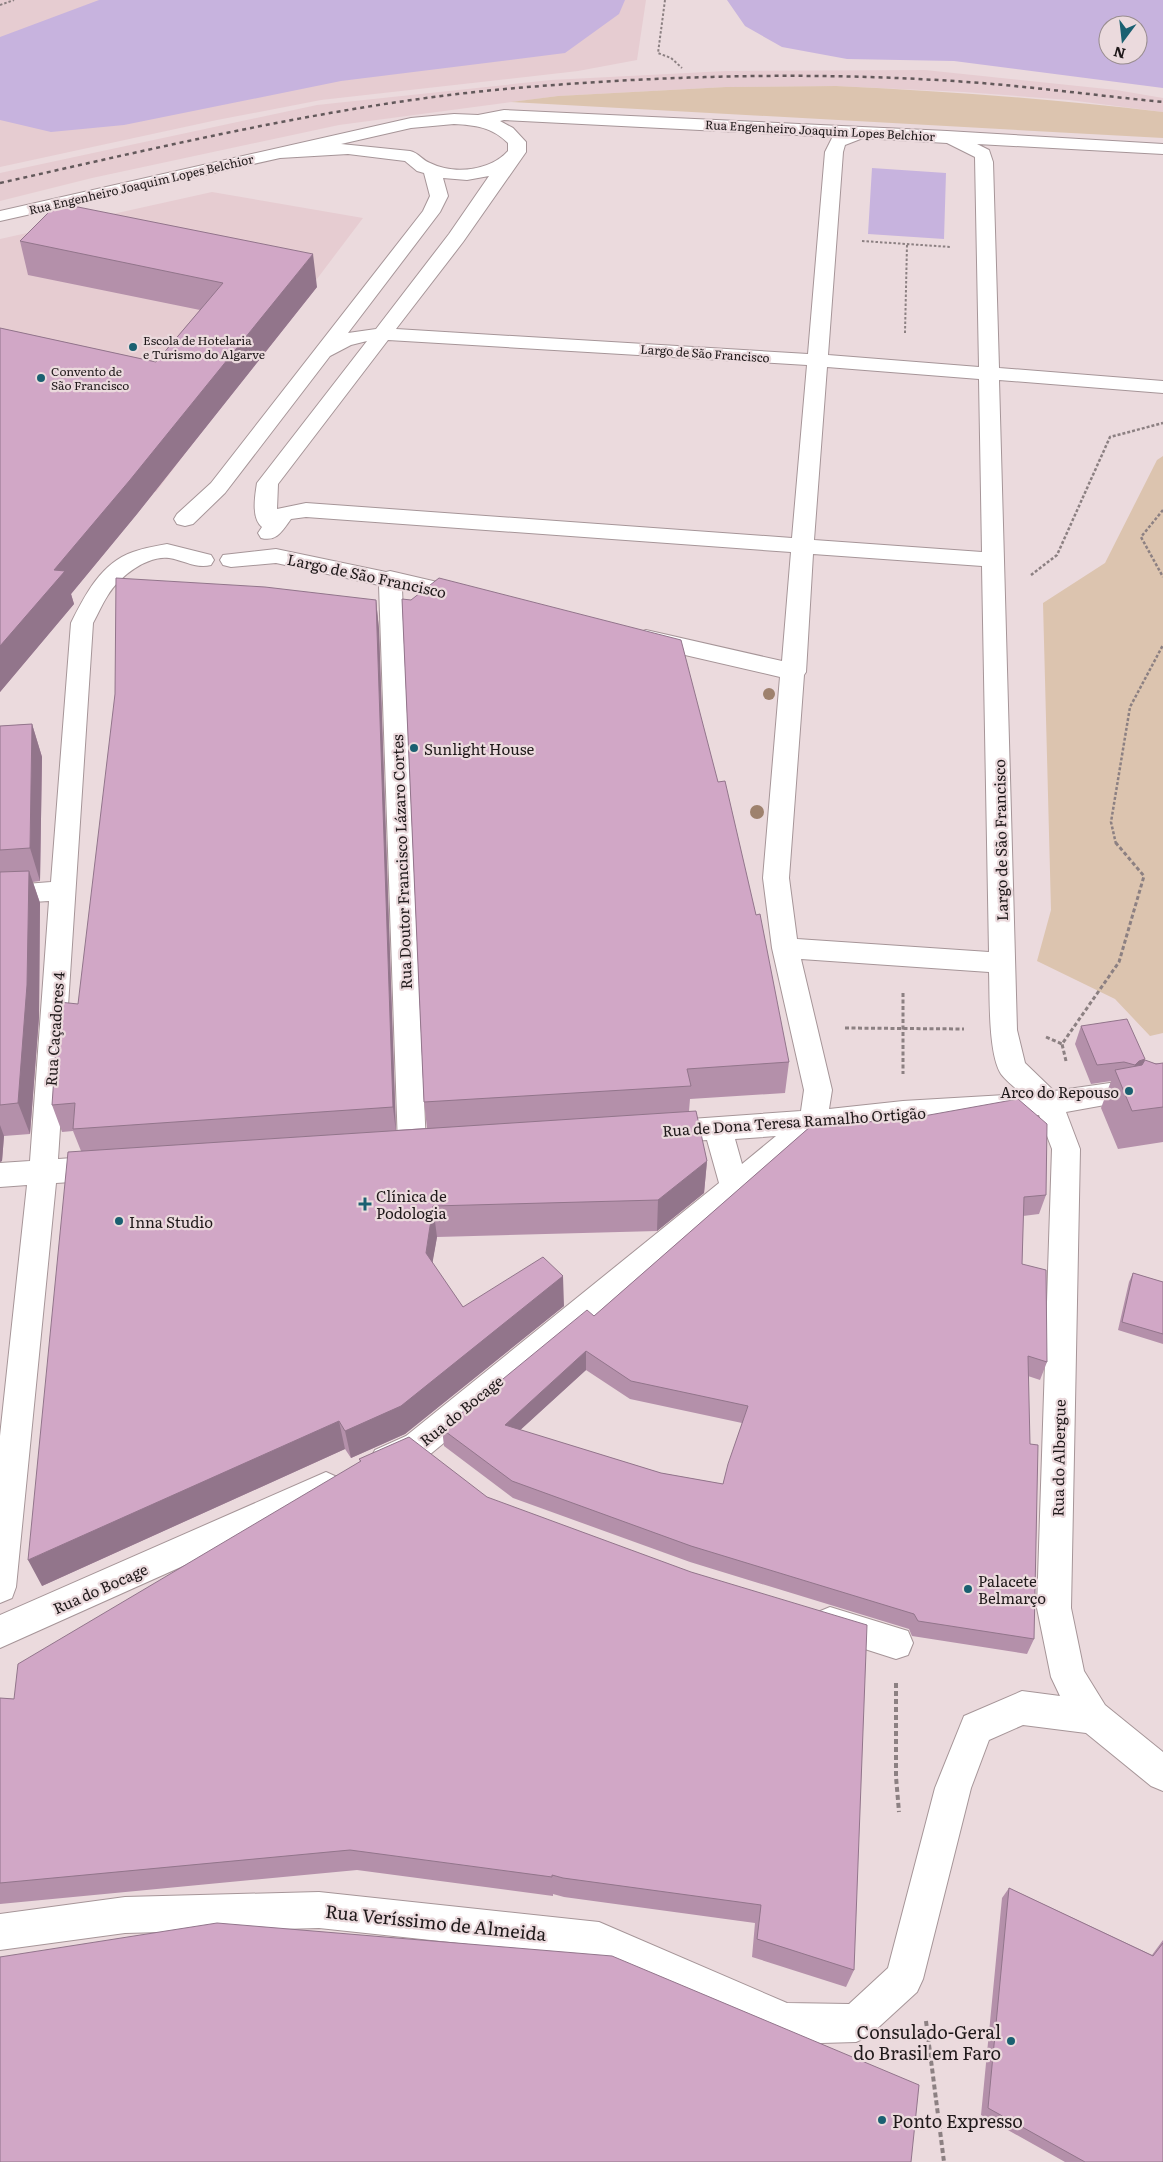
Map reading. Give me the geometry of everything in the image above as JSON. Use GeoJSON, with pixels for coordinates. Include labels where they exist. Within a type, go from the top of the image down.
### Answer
{"type":"FeatureCollection","features":[{"type":"Feature","properties":{"kind":"street","name":"Rua Engenheiro Joaquim Lopes Belchior"},"geometry":{"type":"LineString","coordinates":[[478,120],[514,115],[947,136],[1163,149]]}},
{"type":"Feature","properties":{"kind":"street"},"geometry":{"type":"LineString","coordinates":[[410,156],[408,144],[417,132],[434,124],[457,120]]}},
{"type":"Feature","properties":{"kind":"street"},"geometry":{"type":"LineString","coordinates":[[269,528],[262,514],[238,505],[209,507],[185,519],[179,528],[177,538],[181,547],[202,560],[231,560],[245,557],[266,542],[269,528],[265,503],[268,483],[456,238],[508,162],[517,152],[517,142],[510,132],[496,124],[478,120],[457,120],[411,123],[282,152]]}},
{"type":"Feature","properties":{"kind":"street"},"geometry":{"type":"LineString","coordinates":[[813,1122],[818,1090],[785,948],[776,878],[794,672],[834,152],[838,142],[861,132]]}},
{"type":"Feature","properties":{"kind":"street","name":"Largo de São Francisco"},"geometry":{"type":"LineString","coordinates":[[947,136],[983,154],[990,373],[1004,1030],[1012,1068],[1063,1101]]}},
{"type":"Feature","properties":{"kind":"street"},"geometry":{"type":"LineString","coordinates":[[282,152],[348,148],[410,156],[423,167],[432,170],[467,175],[490,171],[508,162]]}},
{"type":"Feature","properties":{"kind":"street","name":"Rua Engenheiro Joaquim Lopes Belchior"},"geometry":{"type":"LineString","coordinates":[[0,216],[282,152]]}},
{"type":"Feature","properties":{"kind":"street","name":"Largo de São Francisco"},"geometry":{"type":"LineString","coordinates":[[185,519],[218,488],[362,298],[431,212],[439,196],[432,170]]}},
{"type":"Feature","properties":{"kind":"street","name":"Largo de São Francisco"},"geometry":{"type":"LineString","coordinates":[[362,298],[359,317],[364,328],[384,334]]}},
{"type":"Feature","properties":{"kind":"street","name":"Largo de São Francisco"},"geometry":{"type":"LineString","coordinates":[[321,353],[344,339],[360,334],[384,334],[817,360],[1163,387]]}},
{"type":"Feature","properties":{"kind":"street"},"geometry":{"type":"LineString","coordinates":[[269,528],[284,514],[306,510],[993,560]]}},
{"type":"Feature","properties":{"kind":"street","name":"Rua Caçadores 4"},"geometry":{"type":"LineString","coordinates":[[0,1587],[43,1172],[82,623],[99,590],[118,570],[139,557],[167,551],[202,560]]}},
{"type":"Feature","properties":{"kind":"street","name":"Largo de São Francisco"},"geometry":{"type":"LineString","coordinates":[[231,560],[276,556],[390,578],[486,601]]}},
{"type":"Feature","properties":{"kind":"street","name":"Rua Doutor Francisco Lázaro Cortes"},"geometry":{"type":"LineString","coordinates":[[390,578],[402,1147],[441,1144]]}},
{"type":"Feature","properties":{"kind":"street"},"geometry":{"type":"LineString","coordinates":[[630,634],[794,672]]}},
{"type":"Feature","properties":{"kind":"street"},"geometry":{"type":"LineString","coordinates":[[0,895],[64,890]]}},
{"type":"Feature","properties":{"kind":"street"},"geometry":{"type":"LineString","coordinates":[[785,948],[1002,963]]}},
{"type":"Feature","properties":{"kind":"street","name":"Rua de Dona Teresa Ramalho Ortigão"},"geometry":{"type":"LineString","coordinates":[[639,1133],[813,1122],[903,1112],[1063,1101],[1116,1094]]}},
{"type":"Feature","properties":{"kind":"street","name":"Rua do Albergue"},"geometry":{"type":"LineString","coordinates":[[1063,1101],[1066,1149],[1054,1608],[1068,1678],[1093,1717],[1163,1774]]}},
{"type":"Feature","properties":{"kind":"street","name":"Rua do Bocage"},"geometry":{"type":"LineString","coordinates":[[0,1632],[358,1472],[429,1455],[734,1187],[813,1122]]}},
{"type":"Feature","properties":{"kind":"street"},"geometry":{"type":"LineString","coordinates":[[718,1128],[734,1187]]}},
{"type":"Feature","properties":{"kind":"street"},"geometry":{"type":"LineString","coordinates":[[0,1176],[133,1166]]}},
{"type":"Feature","properties":{"kind":"street"},"geometry":{"type":"LineString","coordinates":[[802,1615],[896,1643]]}},
{"type":"Feature","properties":{"kind":"street","name":"Rua Veríssimo de Almeida"},"geometry":{"type":"LineString","coordinates":[[0,1932],[125,1915],[329,1910],[599,1940],[786,2022],[856,2023],[904,1978],[954,1788],[976,1728],[1022,1708],[1093,1717]]}},
{"type":"Feature","properties":{"kind":"path"},"geometry":{"type":"LineString","coordinates":[[0,5],[14,0]]}},
{"type":"Feature","properties":{"kind":"path"},"geometry":{"type":"LineString","coordinates":[[665,0],[658,53],[671,58],[682,68]]}},
{"type":"Feature","properties":{"kind":"path"},"geometry":{"type":"LineString","coordinates":[[827,239],[986,249]]}},
{"type":"Feature","properties":{"kind":"path"},"geometry":{"type":"LineString","coordinates":[[904,367],[907,244]]}},
{"type":"Feature","properties":{"kind":"path"},"geometry":{"type":"LineString","coordinates":[[1029,577],[1057,555],[1110,437],[1163,423]]}},
{"type":"Feature","properties":{"kind":"path"},"geometry":{"type":"LineString","coordinates":[[1163,510],[1141,537],[1163,577]]}},
{"type":"Feature","properties":{"kind":"path"},"geometry":{"type":"LineString","coordinates":[[1063,1101],[1062,1044],[1120,962],[1144,876],[1117,846],[1111,822],[1130,707],[1163,645]]}},
{"type":"Feature","properties":{"kind":"path"},"geometry":{"type":"LineString","coordinates":[[903,956],[903,1112]]}},
{"type":"Feature","properties":{"kind":"path"},"geometry":{"type":"LineString","coordinates":[[804,1028],[1035,1031],[1062,1044]]}},
{"type":"Feature","properties":{"kind":"shaded area"},"geometry":{"type":"Polygon","coordinates":[[[0,0],[646,0],[637,60],[578,71],[321,100],[217,120],[0,167],[0,0]]]}},
{"type":"Feature","properties":{"kind":"shaded area"},"geometry":{"type":"Polygon","coordinates":[[[99,0],[625,0],[619,14],[565,53],[341,81],[124,125],[51,132],[0,120],[0,37],[99,0]]]}},
{"type":"Feature","properties":{"kind":"shaded area"},"geometry":{"type":"Polygon","coordinates":[[[727,0],[1163,0],[1163,88],[954,61],[847,59],[782,47],[745,26],[727,0]]]}},
{"type":"Feature","properties":{"kind":"shaded area"},"geometry":{"type":"Polygon","coordinates":[[[925,70],[1116,90],[1163,98],[1163,112],[1069,100],[964,92],[836,86],[726,87],[558,96],[339,125],[92,178],[0,201],[0,173],[317,105],[551,80],[726,71],[925,70]]]}},
{"type":"Feature","properties":{"kind":"shaded area"},"geometry":{"type":"Polygon","coordinates":[[[836,86],[1000,96],[1163,112],[1163,138],[511,102],[558,96],[726,87],[836,86]]]}},
{"type":"Feature","properties":{"kind":"shaded area"},"geometry":{"type":"Polygon","coordinates":[[[872,168],[946,173],[944,239],[868,234],[872,168]]]}},
{"type":"Feature","properties":{"kind":"shaded area","name":"Escola de Hotelaria e Turismo do Algarve"},"geometry":{"type":"Polygon","coordinates":[[[212,192],[363,218],[156,492],[0,455],[0,239],[212,192]]]}},
{"type":"Feature","properties":{"kind":"shaded area"},"geometry":{"type":"Polygon","coordinates":[[[1163,456],[1163,1033],[1150,1036],[1115,999],[1037,961],[1051,910],[1043,603],[1105,563],[1157,460],[1163,456]]]}},
{"type":"Feature","properties":{"kind":"building"},"geometry":{"type":"Polygon","coordinates":[[[58,203],[313,254],[130,480],[54,570],[65,571],[0,646],[0,328],[156,362],[223,283],[20,241],[58,203]]]}},
{"type":"Feature","properties":{"kind":"building"},"geometry":{"type":"Polygon","coordinates":[[[116,578],[265,587],[376,600],[393,1107],[73,1129],[75,1103],[52,1105],[59,1002],[78,1004],[115,694],[116,578]]]}},
{"type":"Feature","properties":{"kind":"building"},"geometry":{"type":"Polygon","coordinates":[[[439,578],[681,640],[718,782],[725,781],[756,915],[760,914],[789,1062],[687,1069],[691,1086],[424,1102],[402,599],[411,600],[439,578]]]}},
{"type":"Feature","properties":{"kind":"building"},"geometry":{"type":"Polygon","coordinates":[[[32,724],[30,848],[0,850],[0,726],[32,724]]]}},
{"type":"Feature","properties":{"kind":"building"},"geometry":{"type":"Polygon","coordinates":[[[29,871],[27,985],[18,1103],[0,1105],[0,872],[29,871]]]}},
{"type":"Feature","properties":{"kind":"building"},"geometry":{"type":"Polygon","coordinates":[[[1127,1019],[1145,1059],[1135,1065],[1124,1062],[1097,1065],[1081,1026],[1127,1019]]]}},
{"type":"Feature","properties":{"kind":"building"},"geometry":{"type":"Polygon","coordinates":[[[1145,1060],[1156,1064],[1163,1063],[1163,1107],[1132,1111],[1115,1070],[1142,1065],[1145,1060]]]}},
{"type":"Feature","properties":{"kind":"building"},"geometry":{"type":"Polygon","coordinates":[[[1018,1099],[1047,1124],[1046,1195],[1024,1197],[1022,1264],[1046,1270],[1047,1362],[1028,1356],[1030,1444],[1038,1445],[1034,1639],[918,1621],[914,1614],[691,1546],[512,1481],[442,1429],[587,1310],[594,1316],[811,1126],[907,1119],[1018,1099]],[[586,1351],[505,1425],[661,1473],[723,1484],[748,1406],[631,1381],[586,1351]]]}},
{"type":"Feature","properties":{"kind":"building"},"geometry":{"type":"Polygon","coordinates":[[[696,1111],[707,1161],[658,1200],[433,1206],[426,1253],[463,1307],[543,1257],[563,1276],[401,1406],[345,1431],[339,1421],[28,1560],[68,1152],[696,1111]]]}},
{"type":"Feature","properties":{"kind":"building"},"geometry":{"type":"Polygon","coordinates":[[[1133,1273],[1163,1282],[1163,1334],[1122,1322],[1133,1273]]]}},
{"type":"Feature","properties":{"kind":"building"},"geometry":{"type":"Polygon","coordinates":[[[409,1437],[487,1497],[691,1572],[867,1625],[854,1970],[757,1939],[761,1905],[552,1875],[552,1877],[350,1850],[0,1883],[0,1698],[14,1699],[18,1664],[361,1461],[359,1459],[409,1437]]]}},
{"type":"Feature","properties":{"kind":"building"},"geometry":{"type":"Polygon","coordinates":[[[1009,1888],[1153,1956],[1163,1943],[1163,2162],[1085,2162],[988,2108],[1009,1888]]]}},
{"type":"Feature","properties":{"kind":"building"},"geometry":{"type":"Polygon","coordinates":[[[217,1923],[612,1956],[919,2085],[911,2162],[0,2162],[0,1957],[217,1923]]]}},
{"type":"Feature","properties":{"kind":"railway"},"geometry":{"type":"LineString","coordinates":[[0,183],[192,140],[321,115],[386,104],[516,88],[632,80],[749,76],[865,77],[981,83],[1163,102]]}},
{"type":"Feature","properties":{"kind":"place","name":"Escola de Hotelaria e Turismo do Algarve"},"geometry":{"type":"Point","coordinates":[133,347]}},
{"type":"Feature","properties":{"kind":"place","name":"Convento de São Francisco"},"geometry":{"type":"Point","coordinates":[41,378]}},
{"type":"Feature","properties":{"kind":"place","name":"Sunlight House"},"geometry":{"type":"Point","coordinates":[414,748]}},
{"type":"Feature","properties":{"kind":"place","name":"Arco do Repouso"},"geometry":{"type":"Point","coordinates":[1129,1091]}},
{"type":"Feature","properties":{"kind":"place","name":"Clínica de Podologia"},"geometry":{"type":"Point","coordinates":[365,1204]}},
{"type":"Feature","properties":{"kind":"place","name":"Inna Studio"},"geometry":{"type":"Point","coordinates":[119,1221]}},
{"type":"Feature","properties":{"kind":"place","name":"Palacete Belmarço"},"geometry":{"type":"Point","coordinates":[968,1589]}},
{"type":"Feature","properties":{"kind":"place","name":"Consulado-Geral do Brasil em Faro"},"geometry":{"type":"Point","coordinates":[1011,2041]}},
{"type":"Feature","properties":{"kind":"place","name":"Ponto Expresso"},"geometry":{"type":"Point","coordinates":[882,2120]}}]}
